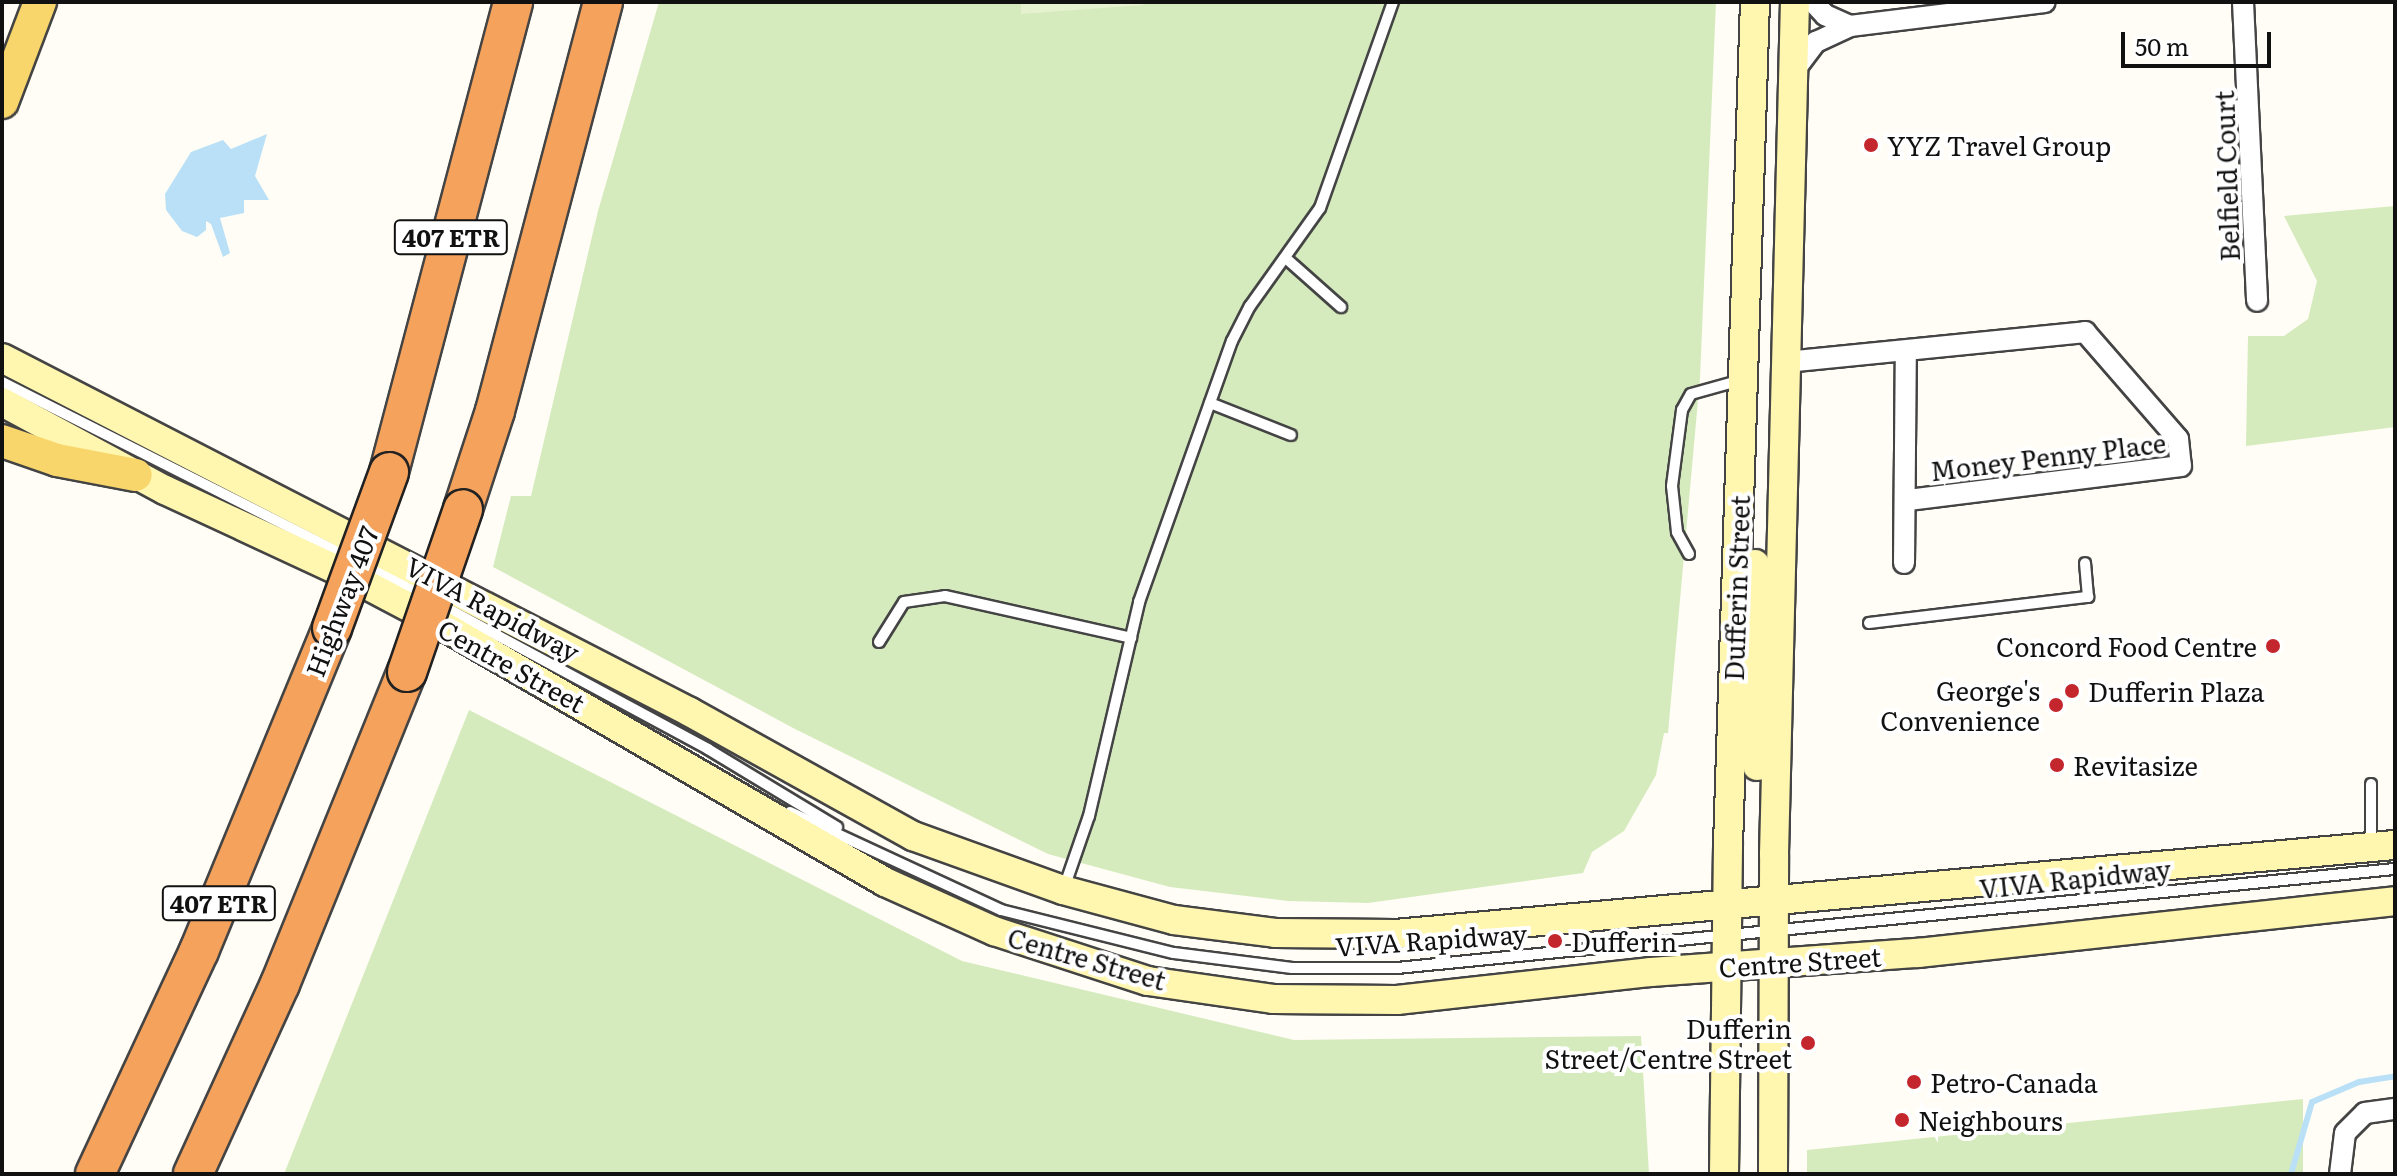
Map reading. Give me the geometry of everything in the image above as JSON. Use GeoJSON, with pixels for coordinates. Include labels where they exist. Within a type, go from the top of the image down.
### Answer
{"type":"FeatureCollection","features":[{"type":"Feature","properties":{"kind":"highway","name":"Highway 407"},"geometry":{"type":"LineString","coordinates":[[95,1174],[199,951],[332,628],[389,472],[513,2]]}},
{"type":"Feature","properties":{"kind":"highway","name":"407 ETR"},"geometry":{"type":"LineString","coordinates":[[193,1174],[280,984],[407,672],[499,395],[603,2]]}},
{"type":"Feature","properties":{"kind":"main road"},"geometry":{"type":"LineString","coordinates":[[2,102],[40,2]]}},
{"type":"Feature","properties":{"kind":"main road","name":"Dufferin Street"},"geometry":{"type":"LineString","coordinates":[[1724,1174],[1726,905],[1755,2]]}},
{"type":"Feature","properties":{"kind":"main road","name":"Dufferin Street"},"geometry":{"type":"LineString","coordinates":[[1773,1174],[1774,963],[1773,930],[1766,902],[1786,362],[1795,2]]}},
{"type":"Feature","properties":{"kind":"main road","name":"Centre Street"},"geometry":{"type":"LineString","coordinates":[[2,358],[690,712],[913,836],[1063,890],[1174,920],[1275,933],[1395,934],[2383,846]]}},
{"type":"Feature","properties":{"kind":"main road"},"geometry":{"type":"LineString","coordinates":[[1743,388],[1754,509],[1766,902]]}},
{"type":"Feature","properties":{"kind":"main road","name":"Centre Street"},"geometry":{"type":"LineString","coordinates":[[2,402],[136,475],[346,574],[718,782],[885,882],[994,931],[1148,981],[1273,999],[1397,1000],[2395,901]]}},
{"type":"Feature","properties":{"kind":"main road"},"geometry":{"type":"LineString","coordinates":[[2,441],[57,460],[136,475]]}},
{"type":"Feature","properties":{"kind":"main road"},"geometry":{"type":"LineString","coordinates":[[1773,930],[1810,955],[1838,958]]}},
{"type":"Feature","properties":{"kind":"street"},"geometry":{"type":"LineString","coordinates":[[1813,2],[1825,15],[1850,26]]}},
{"type":"Feature","properties":{"kind":"street"},"geometry":{"type":"LineString","coordinates":[[1793,72],[1816,42],[1850,26],[2045,2]]}},
{"type":"Feature","properties":{"kind":"street","name":"Belfield Court"},"geometry":{"type":"LineString","coordinates":[[2243,2],[2257,301]]}},
{"type":"Feature","properties":{"kind":"street","name":"Money Penny Place"},"geometry":{"type":"LineString","coordinates":[[1786,362],[2085,332],[2178,439],[2181,466],[1908,500]]}},
{"type":"Feature","properties":{"kind":"street","name":"Money Penny Place"},"geometry":{"type":"LineString","coordinates":[[1904,563],[1908,500],[1906,352]]}},
{"type":"Feature","properties":{"kind":"street"},"geometry":{"type":"LineString","coordinates":[[2340,1174],[2345,1133],[2365,1113],[2395,1109]]}},
{"type":"Feature","properties":{"kind":"lane"},"geometry":{"type":"LineString","coordinates":[[1063,890],[1089,816],[1131,638],[1210,403],[1250,306],[1288,260],[1320,208],[1393,2]]}},
{"type":"Feature","properties":{"kind":"lane"},"geometry":{"type":"LineString","coordinates":[[1288,260],[1341,307]]}},
{"type":"Feature","properties":{"kind":"lane","name":"VIVA Rapidway"},"geometry":{"type":"LineString","coordinates":[[2,382],[516,642],[870,846]]}},
{"type":"Feature","properties":{"kind":"lane"},"geometry":{"type":"LineString","coordinates":[[1689,554],[1677,532],[1672,486],[1682,410],[1691,394],[1743,388]]}},
{"type":"Feature","properties":{"kind":"lane"},"geometry":{"type":"LineString","coordinates":[[1210,403],[1291,435]]}},
{"type":"Feature","properties":{"kind":"lane"},"geometry":{"type":"LineString","coordinates":[[1869,623],[2088,597],[2085,563]]}},
{"type":"Feature","properties":{"kind":"lane"},"geometry":{"type":"LineString","coordinates":[[879,642],[904,602],[945,596],[1131,638]]}},
{"type":"Feature","properties":{"kind":"lane","name":"VIVA Rapidway"},"geometry":{"type":"LineString","coordinates":[[718,782],[870,846],[1001,910],[1174,953],[1292,968],[1397,968],[2395,869]]}},
{"type":"Feature","properties":{"kind":"lane"},"geometry":{"type":"LineString","coordinates":[[2371,784],[2383,846]]}},
{"type":"Feature","properties":{"kind":"green space"},"geometry":{"type":"Polygon","coordinates":[[[659,2],[1716,2],[1700,378],[1668,733],[1664,733],[1656,775],[1624,831],[1592,852],[1583,873],[1368,903],[1288,901],[1170,887],[1048,854],[795,729],[493,567],[511,496],[531,496],[598,211],[659,2]]]}},
{"type":"Feature","properties":{"kind":"green space"},"geometry":{"type":"Polygon","coordinates":[[[1021,2],[1143,2],[1143,5],[1021,14],[1021,2]]]}},
{"type":"Feature","properties":{"kind":"green space"},"geometry":{"type":"Polygon","coordinates":[[[2395,206],[2395,427],[2246,446],[2248,336],[2284,336],[2308,319],[2317,281],[2284,216],[2395,206]]]}},
{"type":"Feature","properties":{"kind":"green space"},"geometry":{"type":"Polygon","coordinates":[[[469,710],[962,961],[1294,1040],[1641,1036],[1649,1174],[284,1174],[469,710]]]}},
{"type":"Feature","properties":{"kind":"green space"},"geometry":{"type":"Polygon","coordinates":[[[2303,1099],[2303,1174],[1807,1174],[1807,1150],[2303,1099]]]}},
{"type":"Feature","properties":{"kind":"water"},"geometry":{"type":"Polygon","coordinates":[[[267,134],[255,176],[269,200],[244,200],[244,213],[220,218],[230,253],[223,257],[211,224],[206,221],[206,230],[197,237],[182,231],[166,210],[165,194],[191,152],[223,140],[231,149],[267,134]]]}},
{"type":"Feature","properties":{"kind":"waterway"},"geometry":{"type":"LineString","coordinates":[[2291,1174],[2312,1102],[2359,1082],[2395,1076]]}},
{"type":"Feature","properties":{"kind":"place","name":"YYZ Travel Group"},"geometry":{"type":"Point","coordinates":[1871,145]}},
{"type":"Feature","properties":{"kind":"place","name":"Concord Food Centre"},"geometry":{"type":"Point","coordinates":[2273,646]}},
{"type":"Feature","properties":{"kind":"place","name":"Dufferin Plaza"},"geometry":{"type":"Point","coordinates":[2072,691]}},
{"type":"Feature","properties":{"kind":"place","name":"George's Convenience"},"geometry":{"type":"Point","coordinates":[2056,705]}},
{"type":"Feature","properties":{"kind":"place","name":"Revitasize"},"geometry":{"type":"Point","coordinates":[2057,765]}},
{"type":"Feature","properties":{"kind":"place","name":"Dufferin"},"geometry":{"type":"Point","coordinates":[1555,941]}},
{"type":"Feature","properties":{"kind":"place","name":"Dufferin Street/Centre Street"},"geometry":{"type":"Point","coordinates":[1808,1043]}},
{"type":"Feature","properties":{"kind":"place","name":"Petro-Canada"},"geometry":{"type":"Point","coordinates":[1914,1082]}},
{"type":"Feature","properties":{"kind":"place","name":"Neighbours"},"geometry":{"type":"Point","coordinates":[1902,1120]}}]}
